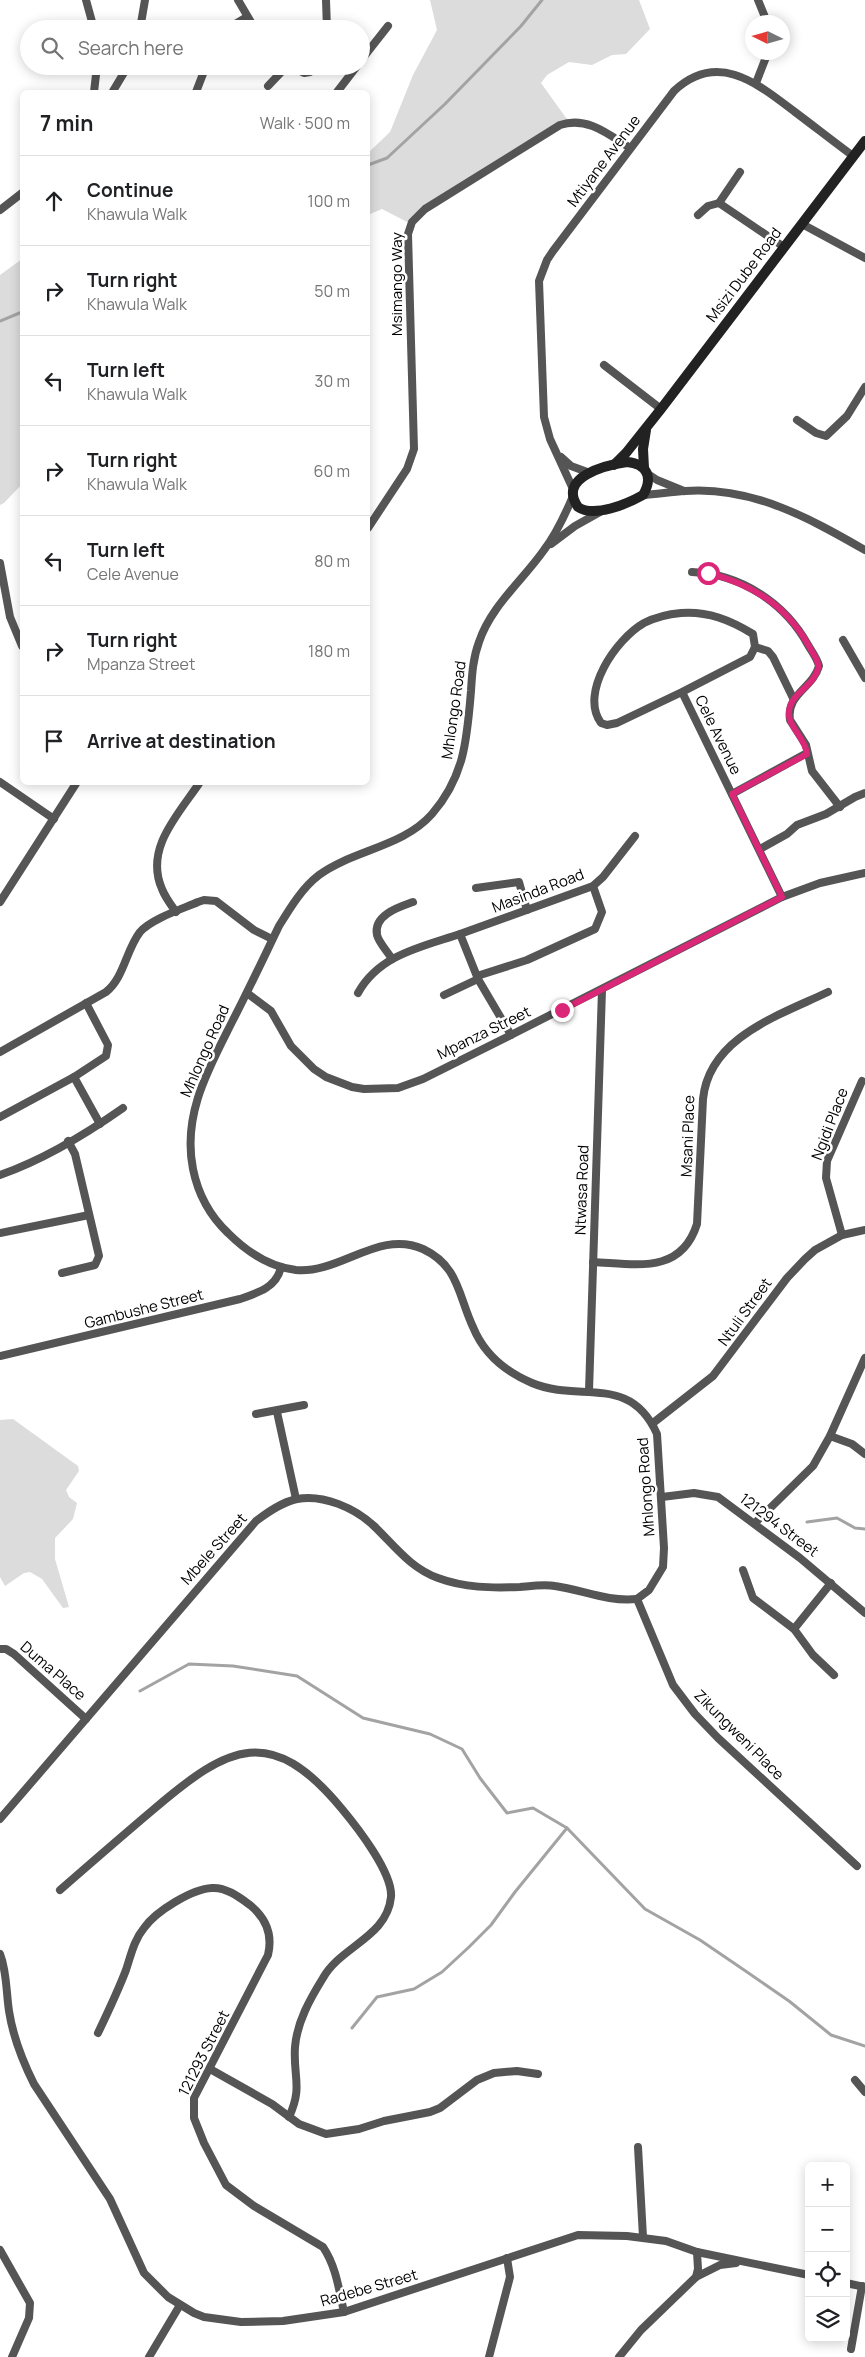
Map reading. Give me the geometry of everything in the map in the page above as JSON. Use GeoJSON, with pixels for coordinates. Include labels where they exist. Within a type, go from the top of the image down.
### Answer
{"type":"FeatureCollection","features":[{"type":"Feature","properties":{"kind":"street"},"geometry":{"type":"LineString","coordinates":[[86,0],[92,20]]}},
{"type":"Feature","properties":{"kind":"street"},"geometry":{"type":"LineString","coordinates":[[142,20],[145,0]]}},
{"type":"Feature","properties":{"kind":"street"},"geometry":{"type":"LineString","coordinates":[[238,0],[249,20]]}},
{"type":"Feature","properties":{"kind":"street"},"geometry":{"type":"LineString","coordinates":[[326,0],[327,20]]}},
{"type":"Feature","properties":{"kind":"street"},"geometry":{"type":"LineString","coordinates":[[758,0],[764,15]]}},
{"type":"Feature","properties":{"kind":"street"},"geometry":{"type":"LineString","coordinates":[[242,20],[247,17]]}},
{"type":"Feature","properties":{"kind":"street"},"geometry":{"type":"LineString","coordinates":[[370,49],[388,26]]}},
{"type":"Feature","properties":{"kind":"street"},"geometry":{"type":"LineString","coordinates":[[756,83],[765,60]]}},
{"type":"Feature","properties":{"kind":"street","name":"Mtiyane Avenue"},"geometry":{"type":"LineString","coordinates":[[573,493],[546,430],[542,406],[540,281],[550,256],[674,91],[693,77],[704,73],[726,72],[737,74],[756,83],[854,156]]}},
{"type":"Feature","properties":{"kind":"street"},"geometry":{"type":"LineString","coordinates":[[94,90],[96,75]]}},
{"type":"Feature","properties":{"kind":"street"},"geometry":{"type":"LineString","coordinates":[[114,90],[123,75]]}},
{"type":"Feature","properties":{"kind":"street"},"geometry":{"type":"LineString","coordinates":[[197,90],[203,75]]}},
{"type":"Feature","properties":{"kind":"street"},"geometry":{"type":"LineString","coordinates":[[268,86],[280,75]]}},
{"type":"Feature","properties":{"kind":"street"},"geometry":{"type":"LineString","coordinates":[[339,90],[350,75]]}},
{"type":"Feature","properties":{"kind":"street","name":"Msimango Way"},"geometry":{"type":"LineString","coordinates":[[370,525],[407,469],[414,449],[408,234],[412,222],[426,209],[560,125],[573,122],[587,123],[630,148]]}},
{"type":"Feature","properties":{"kind":"street","name":"Msizi Dube Road"},"geometry":{"type":"LineString","coordinates":[[614,465],[626,453],[660,410],[865,141]]}},
{"type":"Feature","properties":{"kind":"street"},"geometry":{"type":"LineString","coordinates":[[698,215],[708,206],[719,203],[740,172]]}},
{"type":"Feature","properties":{"kind":"street"},"geometry":{"type":"LineString","coordinates":[[0,210],[20,195]]}},
{"type":"Feature","properties":{"kind":"street"},"geometry":{"type":"LineString","coordinates":[[719,203],[784,247]]}},
{"type":"Feature","properties":{"kind":"street"},"geometry":{"type":"LineString","coordinates":[[802,224],[865,258]]}},
{"type":"Feature","properties":{"kind":"street"},"geometry":{"type":"LineString","coordinates":[[604,365],[660,410]]}},
{"type":"Feature","properties":{"kind":"street"},"geometry":{"type":"LineString","coordinates":[[797,420],[816,433],[826,436],[847,416],[864,392]]}},
{"type":"Feature","properties":{"kind":"street"},"geometry":{"type":"LineString","coordinates":[[643,495],[648,483],[643,449],[647,426]]}},
{"type":"Feature","properties":{"kind":"street","name":"Mtiyane Avenue"},"geometry":{"type":"LineString","coordinates":[[556,452],[571,466],[590,472]]}},
{"type":"Feature","properties":{"kind":"street"},"geometry":{"type":"LineString","coordinates":[[684,491],[657,480],[634,463],[614,465],[590,472],[578,480],[573,493],[578,507],[583,511],[600,512],[643,495],[684,491],[742,495],[805,516],[865,550]]}},
{"type":"Feature","properties":{"kind":"street","name":"Mhlongo Road"},"geometry":{"type":"LineString","coordinates":[[573,493],[559,527],[544,550],[503,600],[479,641],[474,658],[465,750],[460,768],[444,797],[426,821],[413,831],[349,859],[318,876],[292,906],[272,939],[197,1097],[191,1119],[190,1153],[194,1177],[208,1210],[236,1241],[266,1261],[281,1267],[310,1270],[383,1246],[402,1244],[420,1248],[435,1255],[454,1277],[474,1330],[494,1359],[508,1371],[533,1384],[555,1389],[608,1392],[625,1398],[640,1407],[653,1423],[658,1434],[664,1548],[663,1567],[649,1590],[637,1599]]}},
{"type":"Feature","properties":{"kind":"street","name":"Mhlongo Road"},"geometry":{"type":"LineString","coordinates":[[544,550],[571,528],[600,512]]}},
{"type":"Feature","properties":{"kind":"street"},"geometry":{"type":"LineString","coordinates":[[0,563],[10,617],[20,641]]}},
{"type":"Feature","properties":{"kind":"street"},"geometry":{"type":"LineString","coordinates":[[692,572],[722,576],[758,592],[772,601],[797,626],[819,666],[812,680],[793,698]]}},
{"type":"Feature","properties":{"kind":"street","name":"Cele Avenue"},"geometry":{"type":"LineString","coordinates":[[678,613],[700,613],[725,619],[753,634],[755,647],[750,657],[617,724],[607,725],[601,723],[595,710],[596,690],[607,660],[622,641],[645,623],[678,613]]}},
{"type":"Feature","properties":{"kind":"street"},"geometry":{"type":"LineString","coordinates":[[844,640],[865,678]]}},
{"type":"Feature","properties":{"kind":"street"},"geometry":{"type":"LineString","coordinates":[[755,647],[768,651],[773,656],[793,698],[790,720],[803,739],[812,771],[840,807]]}},
{"type":"Feature","properties":{"kind":"street","name":"Cele Avenue"},"geometry":{"type":"LineString","coordinates":[[682,692],[782,897]]}},
{"type":"Feature","properties":{"kind":"street"},"geometry":{"type":"LineString","coordinates":[[732,794],[807,754]]}},
{"type":"Feature","properties":{"kind":"street"},"geometry":{"type":"LineString","coordinates":[[0,782],[54,818]]}},
{"type":"Feature","properties":{"kind":"street"},"geometry":{"type":"LineString","coordinates":[[0,902],[75,785]]}},
{"type":"Feature","properties":{"kind":"street"},"geometry":{"type":"LineString","coordinates":[[176,912],[162,890],[156,868],[157,857],[163,836],[198,785]]}},
{"type":"Feature","properties":{"kind":"street"},"geometry":{"type":"LineString","coordinates":[[760,849],[805,821],[840,807],[855,796],[865,793]]}},
{"type":"Feature","properties":{"kind":"street","name":"Masinda Road"},"geometry":{"type":"LineString","coordinates":[[358,993],[370,975],[392,959],[593,886],[603,877],[635,836]]}},
{"type":"Feature","properties":{"kind":"street","name":"Mpanza Street"},"geometry":{"type":"LineString","coordinates":[[247,993],[272,1011],[291,1046],[314,1069],[340,1083],[364,1089],[385,1090],[410,1084],[511,1035],[782,897],[820,883],[865,873]]}},
{"type":"Feature","properties":{"kind":"street"},"geometry":{"type":"LineString","coordinates":[[476,888],[519,882],[527,910]]}},
{"type":"Feature","properties":{"kind":"street"},"geometry":{"type":"LineString","coordinates":[[444,994],[477,977],[527,960],[595,929],[602,912],[593,886]]}},
{"type":"Feature","properties":{"kind":"street"},"geometry":{"type":"LineString","coordinates":[[0,1052],[111,988],[135,940],[144,928],[204,900],[216,902],[254,930],[272,939]]}},
{"type":"Feature","properties":{"kind":"street"},"geometry":{"type":"LineString","coordinates":[[392,959],[378,936],[378,924],[382,917],[413,902]]}},
{"type":"Feature","properties":{"kind":"street"},"geometry":{"type":"LineString","coordinates":[[460,934],[477,977],[511,1035]]}},
{"type":"Feature","properties":{"kind":"street","name":"Ntwasa Road"},"geometry":{"type":"LineString","coordinates":[[589,1391],[602,990]]}},
{"type":"Feature","properties":{"kind":"street","name":"Msani Place"},"geometry":{"type":"LineString","coordinates":[[593,1262],[637,1264],[662,1262],[671,1259],[687,1245],[694,1235],[697,1224],[704,1086],[712,1067],[736,1040],[828,992]]}},
{"type":"Feature","properties":{"kind":"street"},"geometry":{"type":"LineString","coordinates":[[0,1118],[106,1056],[108,1048],[86,1003]]}},
{"type":"Feature","properties":{"kind":"street"},"geometry":{"type":"LineString","coordinates":[[74,1076],[100,1124]]}},
{"type":"Feature","properties":{"kind":"street","name":"Ngidi Place"},"geometry":{"type":"LineString","coordinates":[[842,1235],[826,1178],[828,1161],[862,1081]]}},
{"type":"Feature","properties":{"kind":"street"},"geometry":{"type":"LineString","coordinates":[[0,1175],[20,1168],[68,1142],[100,1124],[123,1108]]}},
{"type":"Feature","properties":{"kind":"street"},"geometry":{"type":"LineString","coordinates":[[62,1273],[90,1268],[98,1262],[97,1248],[75,1154],[68,1142]]}},
{"type":"Feature","properties":{"kind":"street"},"geometry":{"type":"LineString","coordinates":[[0,1233],[89,1215]]}},
{"type":"Feature","properties":{"kind":"street","name":"Ntuli Street"},"geometry":{"type":"LineString","coordinates":[[653,1423],[713,1376],[798,1265],[815,1250],[842,1235],[865,1230]]}},
{"type":"Feature","properties":{"kind":"street","name":"Gambushe Street"},"geometry":{"type":"LineString","coordinates":[[0,1356],[136,1325],[249,1296],[272,1284],[279,1275],[281,1267]]}},
{"type":"Feature","properties":{"kind":"street"},"geometry":{"type":"LineString","coordinates":[[755,1523],[813,1466],[830,1436],[865,1358]]}},
{"type":"Feature","properties":{"kind":"street"},"geometry":{"type":"LineString","coordinates":[[256,1414],[277,1412],[304,1405]]}},
{"type":"Feature","properties":{"kind":"street"},"geometry":{"type":"LineString","coordinates":[[277,1412],[296,1499]]}},
{"type":"Feature","properties":{"kind":"street"},"geometry":{"type":"LineString","coordinates":[[830,1436],[852,1444],[865,1454]]}},
{"type":"Feature","properties":{"kind":"street","name":"121294 Street"},"geometry":{"type":"LineString","coordinates":[[662,1497],[694,1493],[718,1497],[755,1523],[831,1583],[865,1613]]}},
{"type":"Feature","properties":{"kind":"street","name":"Mbele Street"},"geometry":{"type":"LineString","coordinates":[[0,1819],[256,1521],[296,1499],[316,1499],[346,1507],[373,1525],[408,1561],[435,1578],[456,1584],[489,1588],[554,1586],[599,1598],[637,1599]]}},
{"type":"Feature","properties":{"kind":"street"},"geometry":{"type":"LineString","coordinates":[[743,1570],[753,1598],[794,1629],[813,1655],[834,1675]]}},
{"type":"Feature","properties":{"kind":"street"},"geometry":{"type":"LineString","coordinates":[[794,1629],[831,1583]]}},
{"type":"Feature","properties":{"kind":"street","name":"Zikungweni Place"},"geometry":{"type":"LineString","coordinates":[[637,1599],[673,1685],[695,1714],[718,1738],[857,1866]]}},
{"type":"Feature","properties":{"kind":"street","name":"Duma Place"},"geometry":{"type":"LineString","coordinates":[[0,1649],[6,1649],[14,1654],[86,1719]]}},
{"type":"Feature","properties":{"kind":"street"},"geometry":{"type":"LineString","coordinates":[[60,1890],[171,1794],[216,1762],[234,1754],[252,1752],[289,1760],[304,1770],[329,1793],[356,1826],[377,1860],[388,1880],[391,1894],[389,1908],[382,1922],[368,1937],[330,1966],[302,2018],[295,2046],[297,2101],[289,2117]]}},
{"type":"Feature","properties":{"kind":"street","name":"121293 Street"},"geometry":{"type":"LineString","coordinates":[[98,2033],[123,1977],[135,1942],[144,1928],[157,1914],[187,1896],[213,1888],[235,1894],[250,1905],[266,1923],[271,1945],[268,1955],[194,2098],[193,2114],[204,2143],[226,2184],[254,2206],[323,2247],[329,2256],[335,2273],[344,2312]]}},
{"type":"Feature","properties":{"kind":"street","name":"Radebe Street"},"geometry":{"type":"LineString","coordinates":[[0,1954],[6,1976],[14,2034],[25,2067],[34,2084],[110,2199],[144,2273],[157,2287],[180,2305],[204,2317],[241,2322],[283,2321],[344,2312],[414,2291],[507,2258],[578,2236],[596,2234],[666,2241],[697,2252],[805,2274]]}},
{"type":"Feature","properties":{"kind":"street"},"geometry":{"type":"LineString","coordinates":[[210,2069],[316,2132],[339,2133],[397,2118],[430,2112],[440,2108],[477,2080],[494,2073],[517,2071],[538,2074]]}},
{"type":"Feature","properties":{"kind":"street"},"geometry":{"type":"LineString","coordinates":[[855,2080],[865,2092]]}},
{"type":"Feature","properties":{"kind":"street"},"geometry":{"type":"LineString","coordinates":[[638,2147],[643,2238]]}},
{"type":"Feature","properties":{"kind":"street"},"geometry":{"type":"LineString","coordinates":[[0,2250],[28,2298],[31,2307],[29,2318],[12,2357]]}},
{"type":"Feature","properties":{"kind":"street"},"geometry":{"type":"LineString","coordinates":[[696,2277],[698,2269],[697,2252]]}},
{"type":"Feature","properties":{"kind":"street"},"geometry":{"type":"LineString","coordinates":[[489,2357],[510,2277],[507,2258]]}},
{"type":"Feature","properties":{"kind":"street"},"geometry":{"type":"LineString","coordinates":[[619,2357],[641,2330],[696,2277],[720,2265],[745,2262]]}},
{"type":"Feature","properties":{"kind":"street"},"geometry":{"type":"LineString","coordinates":[[850,2284],[864,2286],[851,2349]]}},
{"type":"Feature","properties":{"kind":"street"},"geometry":{"type":"LineString","coordinates":[[150,2357],[180,2305]]}},
{"type":"Feature","properties":{"kind":"shaded area"},"geometry":{"type":"Polygon","coordinates":[[[430,0],[639,0],[650,29],[626,54],[612,55],[592,65],[569,62],[547,75],[541,83],[569,122],[456,189],[411,224],[382,209],[370,214],[370,151],[390,132],[413,75],[437,30],[430,0]]]}},
{"type":"Feature","properties":{"kind":"shaded area"},"geometry":{"type":"Polygon","coordinates":[[[20,260],[20,486],[0,505],[0,275],[20,260]]]}},
{"type":"Feature","properties":{"kind":"shaded area"},"geometry":{"type":"Polygon","coordinates":[[[13,1419],[78,1466],[79,1471],[66,1490],[69,1497],[77,1503],[73,1519],[55,1538],[55,1559],[69,1607],[63,1608],[42,1579],[30,1572],[24,1573],[5,1586],[0,1577],[0,1420],[13,1419]]]}},
{"type":"Feature","properties":{"kind":"waterway"},"geometry":{"type":"LineString","coordinates":[[370,164],[387,158],[445,104],[521,26],[542,0]]}},
{"type":"Feature","properties":{"kind":"waterway"},"geometry":{"type":"LineString","coordinates":[[0,321],[20,313]]}},
{"type":"Feature","properties":{"kind":"waterway"},"geometry":{"type":"LineString","coordinates":[[807,1522],[837,1518],[855,1528],[865,1529]]}},
{"type":"Feature","properties":{"kind":"waterway"},"geometry":{"type":"LineString","coordinates":[[140,1691],[189,1664],[233,1666],[297,1676],[363,1718],[430,1734],[462,1749],[480,1778],[507,1813],[533,1808],[567,1828],[645,1909],[700,1940],[789,2001],[831,2035],[865,2046]]}},
{"type":"Feature","properties":{"kind":"waterway"},"geometry":{"type":"LineString","coordinates":[[352,2028],[377,1997],[414,1989],[442,1972],[469,1947],[491,1925],[567,1828]]}},
{"type":"Feature","properties":{"kind":"route"},"geometry":{"type":"LineString","coordinates":[[562,1010],[782,897],[732,794],[807,754],[806,745],[792,724],[789,715],[793,698],[806,688],[819,666],[797,626],[772,601],[735,581],[708,573]]}}]}
